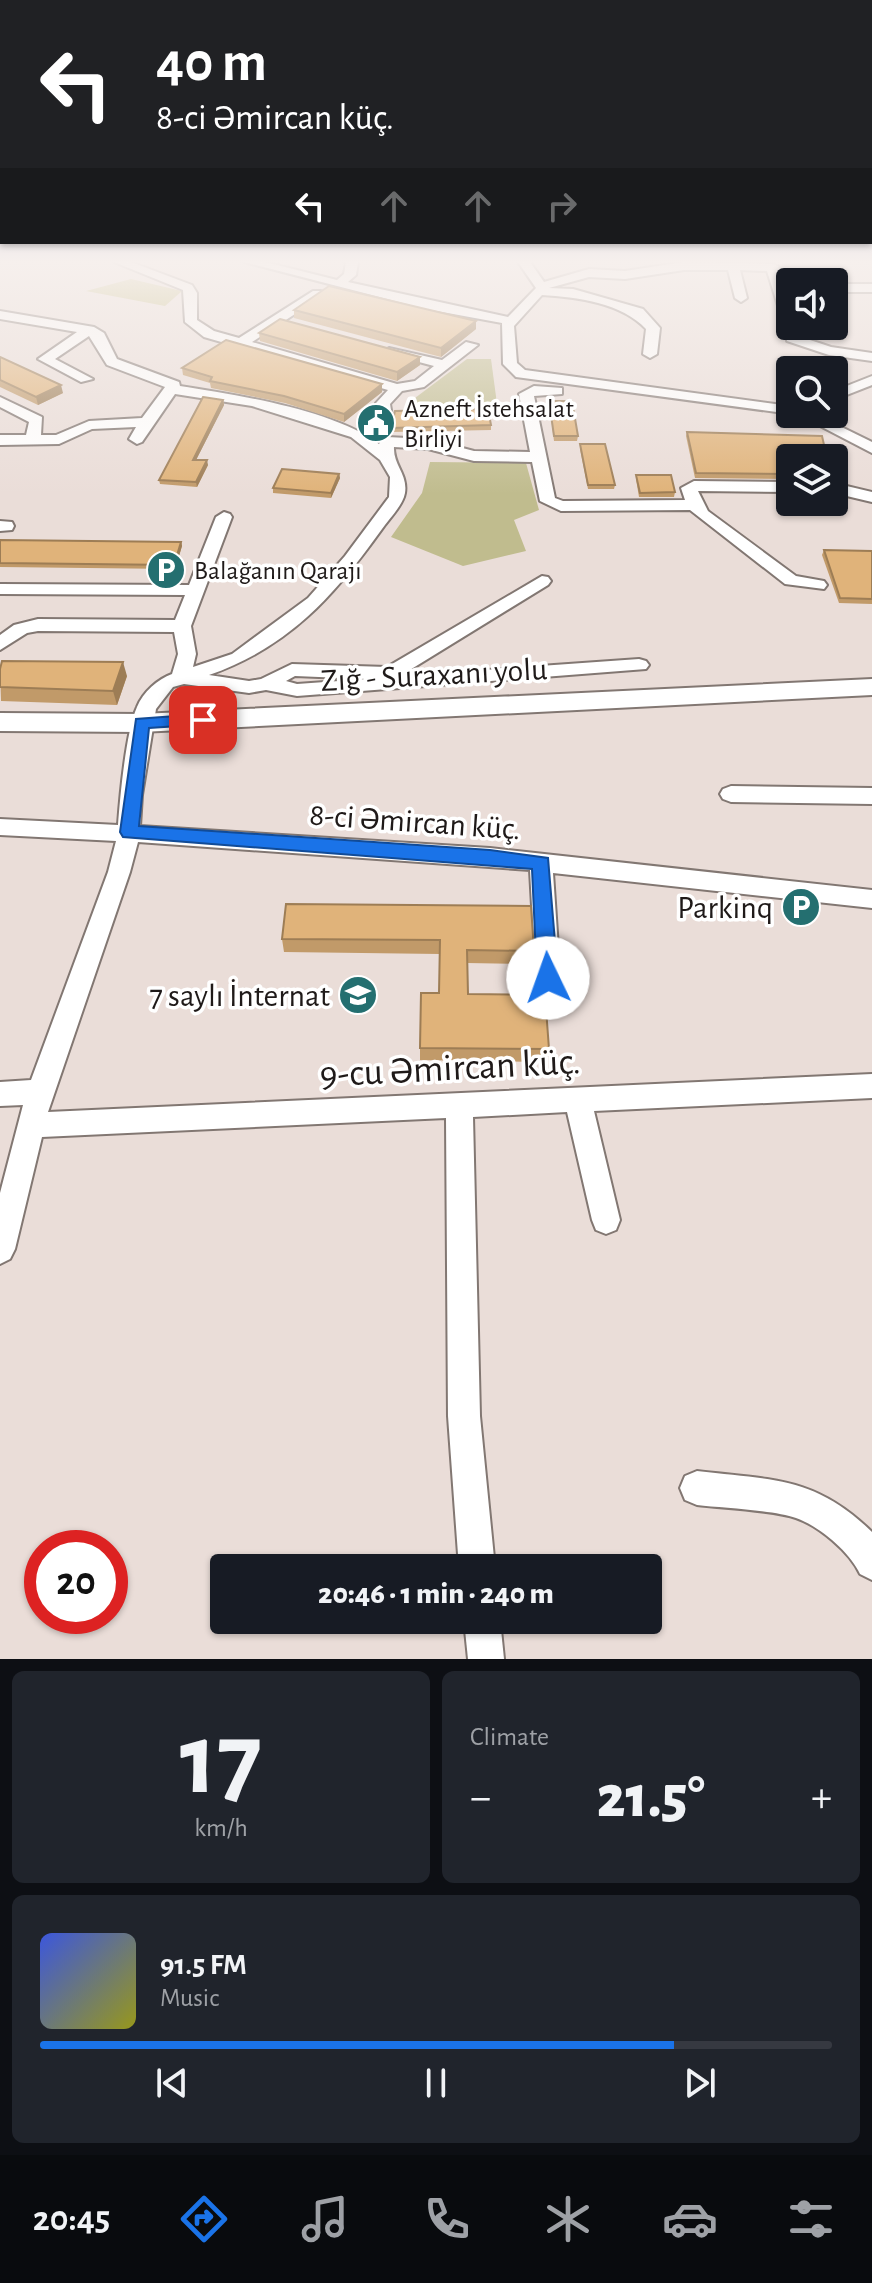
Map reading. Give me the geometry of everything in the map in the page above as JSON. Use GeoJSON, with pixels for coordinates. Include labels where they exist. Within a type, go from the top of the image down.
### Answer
{"type":"FeatureCollection","features":[{"type":"Feature","properties":{"kind":"main road","name":"Zığ - Suraxanı yolu"},"geometry":{"type":"LineString","coordinates":[[0,722],[141,723],[872,687]]}},
{"type":"Feature","properties":{"kind":"street"},"geometry":{"type":"LineString","coordinates":[[75,339],[45,359],[86,379]]}},
{"type":"Feature","properties":{"kind":"street"},"geometry":{"type":"LineString","coordinates":[[101,339],[112,362],[170,382],[173,389]]}},
{"type":"Feature","properties":{"kind":"street"},"geometry":{"type":"LineString","coordinates":[[230,339],[397,388],[419,384],[471,345]]}},
{"type":"Feature","properties":{"kind":"street"},"geometry":{"type":"LineString","coordinates":[[241,343],[247,339]]}},
{"type":"Feature","properties":{"kind":"street"},"geometry":{"type":"LineString","coordinates":[[509,339],[510,364],[521,374],[776,408]]}},
{"type":"Feature","properties":{"kind":"street"},"geometry":{"type":"LineString","coordinates":[[650,354],[652,339]]}},
{"type":"Feature","properties":{"kind":"street"},"geometry":{"type":"LineString","coordinates":[[798,340],[829,351],[872,357]]}},
{"type":"Feature","properties":{"kind":"street"},"geometry":{"type":"LineString","coordinates":[[383,349],[444,365]]}},
{"type":"Feature","properties":{"kind":"street"},"geometry":{"type":"LineString","coordinates":[[848,390],[872,380]]}},
{"type":"Feature","properties":{"kind":"street"},"geometry":{"type":"LineString","coordinates":[[0,1249],[40,1092],[107,913],[129,832],[141,723],[154,695],[166,683],[239,658],[314,602],[394,504],[398,477],[386,436],[383,403],[397,388]]}},
{"type":"Feature","properties":{"kind":"street"},"geometry":{"type":"LineString","coordinates":[[137,439],[146,422],[173,389]]}},
{"type":"Feature","properties":{"kind":"street"},"geometry":{"type":"LineString","coordinates":[[173,389],[254,402],[356,434],[386,436],[474,456],[538,457]]}},
{"type":"Feature","properties":{"kind":"street"},"geometry":{"type":"LineString","coordinates":[[594,391],[534,390],[526,394],[548,501],[553,504],[695,505]]}},
{"type":"Feature","properties":{"kind":"street"},"geometry":{"type":"LineString","coordinates":[[0,401],[37,420],[33,439]]}},
{"type":"Feature","properties":{"kind":"street"},"geometry":{"type":"LineString","coordinates":[[0,440],[67,438],[89,425],[146,422]]}},
{"type":"Feature","properties":{"kind":"street"},"geometry":{"type":"LineString","coordinates":[[832,428],[872,448]]}},
{"type":"Feature","properties":{"kind":"street"},"geometry":{"type":"LineString","coordinates":[[776,487],[689,488],[695,505],[791,580],[818,585]]}},
{"type":"Feature","properties":{"kind":"street"},"geometry":{"type":"LineString","coordinates":[[848,491],[872,497]]}},
{"type":"Feature","properties":{"kind":"street"},"geometry":{"type":"LineString","coordinates":[[181,677],[187,654],[182,626],[224,517]]}},
{"type":"Feature","properties":{"kind":"street"},"geometry":{"type":"LineString","coordinates":[[181,677],[249,687],[266,684],[292,670],[391,673],[542,581]]}},
{"type":"Feature","properties":{"kind":"street"},"geometry":{"type":"LineString","coordinates":[[0,589],[195,590]]}},
{"type":"Feature","properties":{"kind":"street"},"geometry":{"type":"LineString","coordinates":[[0,644],[21,629],[38,625],[182,626]]}},
{"type":"Feature","properties":{"kind":"street"},"geometry":{"type":"LineString","coordinates":[[266,684],[297,690],[639,665]]}},
{"type":"Feature","properties":{"kind":"street"},"geometry":{"type":"LineString","coordinates":[[731,794],[872,796]]}},
{"type":"Feature","properties":{"kind":"street","name":"8-ci Əmircan küç."},"geometry":{"type":"LineString","coordinates":[[0,827],[129,832],[490,857],[872,899]]}},
{"type":"Feature","properties":{"kind":"street"},"geometry":{"type":"LineString","coordinates":[[541,863],[548,978]]}},
{"type":"Feature","properties":{"kind":"street","name":"9-cu Əmircan küç."},"geometry":{"type":"LineString","coordinates":[[32,1125],[872,1086]]}},
{"type":"Feature","properties":{"kind":"street"},"geometry":{"type":"LineString","coordinates":[[0,1094],[40,1092]]}},
{"type":"Feature","properties":{"kind":"street"},"geometry":{"type":"LineString","coordinates":[[577,1098],[606,1220]]}},
{"type":"Feature","properties":{"kind":"street"},"geometry":{"type":"LineString","coordinates":[[459,1105],[464,1416],[476,1554]]}},
{"type":"Feature","properties":{"kind":"street"},"geometry":{"type":"LineString","coordinates":[[697,1488],[800,1501],[839,1524],[871,1556]]}},
{"type":"Feature","properties":{"kind":"street"},"geometry":{"type":"LineString","coordinates":[[483,1634],[486,1659]]}},
{"type":"Feature","properties":{"kind":"shaded area"},"geometry":{"type":"Polygon","coordinates":[[[467,359],[491,359],[497,404],[407,404],[467,359]]]}},
{"type":"Feature","properties":{"kind":"shaded area"},"geometry":{"type":"Polygon","coordinates":[[[430,462],[526,463],[539,510],[514,520],[526,551],[463,566],[391,537],[422,493],[430,462]]]}},
{"type":"Feature","properties":{"kind":"building"},"geometry":{"type":"Polygon","coordinates":[[[282,339],[355,339],[420,357],[397,372],[282,339]]]}},
{"type":"Feature","properties":{"kind":"building"},"geometry":{"type":"Polygon","coordinates":[[[408,339],[452,339],[441,348],[408,339]]]}},
{"type":"Feature","properties":{"kind":"building"},"geometry":{"type":"Polygon","coordinates":[[[226,340],[382,384],[344,414],[284,396],[210,381],[212,377],[182,368],[226,340]]]}},
{"type":"Feature","properties":{"kind":"building"},"geometry":{"type":"Polygon","coordinates":[[[0,357],[61,385],[36,397],[0,380],[0,357]]]}},
{"type":"Feature","properties":{"kind":"building"},"geometry":{"type":"Polygon","coordinates":[[[203,397],[223,400],[193,460],[207,460],[196,482],[159,480],[203,397]]]}},
{"type":"Feature","properties":{"kind":"building"},"geometry":{"type":"Polygon","coordinates":[[[549,401],[572,401],[578,436],[554,436],[549,401]]]}},
{"type":"Feature","properties":{"kind":"building"},"geometry":{"type":"Polygon","coordinates":[[[488,409],[491,425],[391,428],[395,411],[488,409]]]}},
{"type":"Feature","properties":{"kind":"building"},"geometry":{"type":"Polygon","coordinates":[[[687,432],[822,436],[824,444],[776,444],[776,474],[696,473],[687,432]]]}},
{"type":"Feature","properties":{"kind":"building"},"geometry":{"type":"Polygon","coordinates":[[[580,444],[605,444],[615,485],[588,485],[580,444]]]}},
{"type":"Feature","properties":{"kind":"building"},"geometry":{"type":"Polygon","coordinates":[[[282,469],[339,474],[331,493],[273,488],[282,469]]]}},
{"type":"Feature","properties":{"kind":"building"},"geometry":{"type":"Polygon","coordinates":[[[636,475],[671,475],[675,492],[640,493],[636,475]]]}},
{"type":"Feature","properties":{"kind":"building"},"geometry":{"type":"Polygon","coordinates":[[[0,540],[181,542],[174,565],[0,563],[0,540]]]}},
{"type":"Feature","properties":{"kind":"building"},"geometry":{"type":"Polygon","coordinates":[[[824,550],[872,551],[872,599],[840,598],[824,550]]]}},
{"type":"Feature","properties":{"kind":"building"},"geometry":{"type":"Polygon","coordinates":[[[2,661],[123,662],[113,691],[0,687],[2,661]]]}},
{"type":"Feature","properties":{"kind":"building"},"geometry":{"type":"Polygon","coordinates":[[[286,904],[531,906],[534,951],[467,950],[468,994],[545,995],[549,1049],[420,1048],[421,993],[439,993],[440,940],[282,939],[286,904]]]}},
{"type":"Feature","properties":{"kind":"tunnel"},"geometry":{"type":"LineString","coordinates":[[385,416],[386,428]]}},
{"type":"Feature","properties":{"kind":"place","name":"Azneft İstehsalat Birliyi"},"geometry":{"type":"Point","coordinates":[376,423]}},
{"type":"Feature","properties":{"kind":"place","name":"Balağanın Qarajı"},"geometry":{"type":"Point","coordinates":[166,570]}},
{"type":"Feature","properties":{"kind":"place","name":"Parkinq"},"geometry":{"type":"Point","coordinates":[801,907]}},
{"type":"Feature","properties":{"kind":"place","name":"7 saylı İnternat"},"geometry":{"type":"Point","coordinates":[358,995]}},
{"type":"Feature","properties":{"kind":"route"},"geometry":{"type":"LineString","coordinates":[[203,720],[141,723],[129,832],[541,863],[548,978]]}}]}
